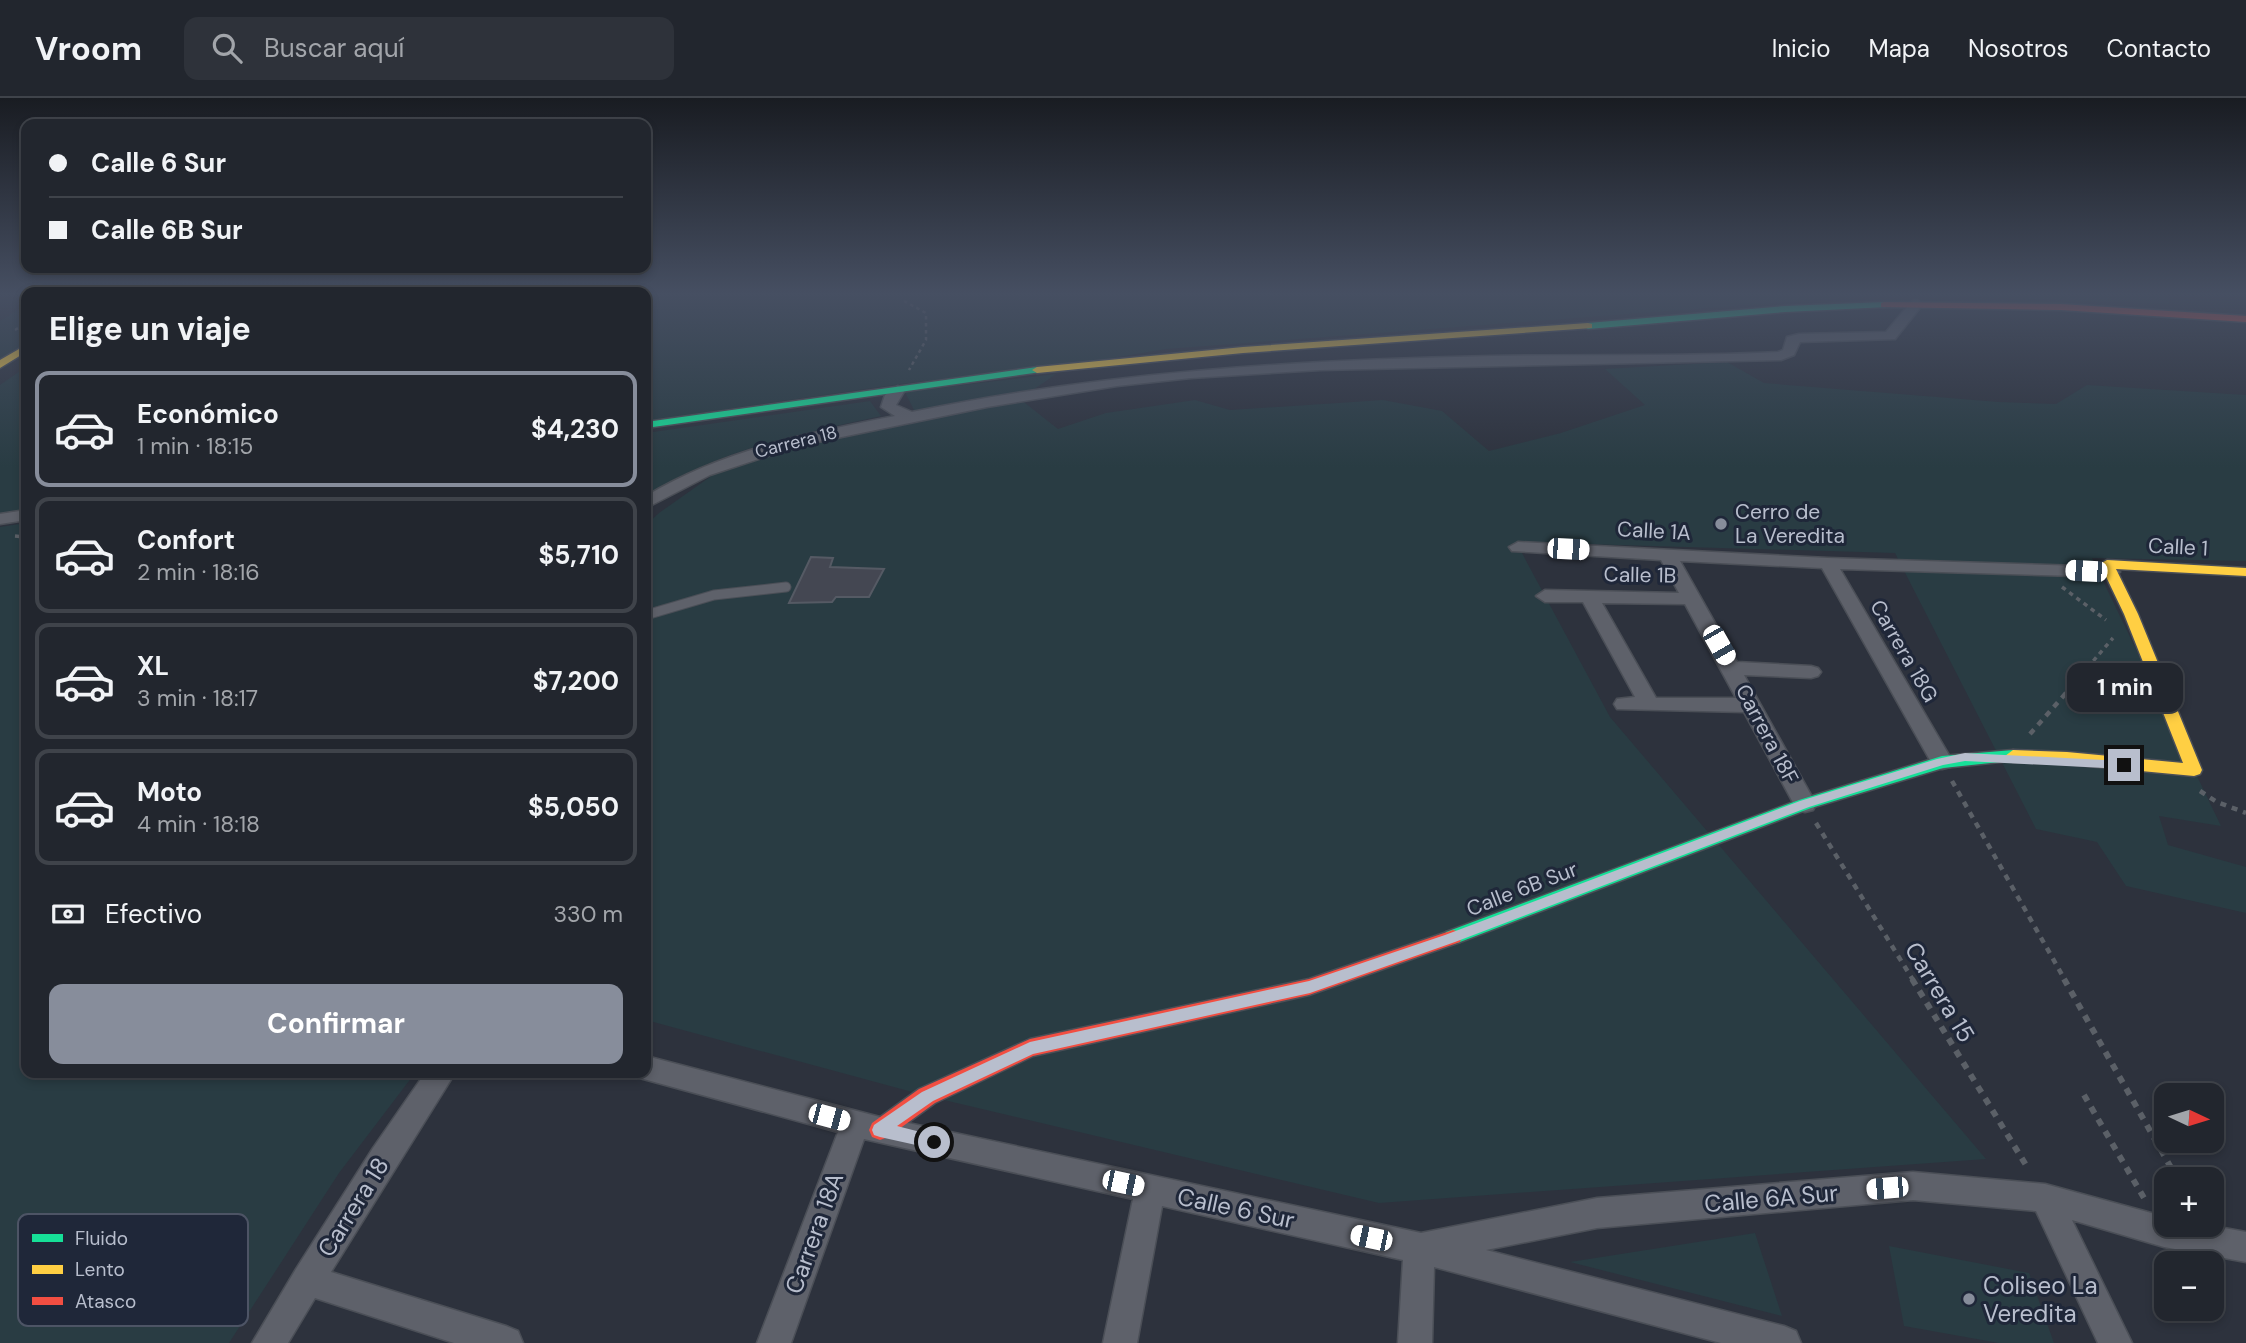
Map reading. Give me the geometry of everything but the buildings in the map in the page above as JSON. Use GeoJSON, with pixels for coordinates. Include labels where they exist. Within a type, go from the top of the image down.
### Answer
{"type":"FeatureCollection","features":[{"type":"Feature","properties":{"kind":"street"},"geometry":{"type":"LineString","coordinates":[[651,424],[1142,357],[1254,350]]}},
{"type":"Feature","properties":{"kind":"street","name":"Carrera 18"},"geometry":{"type":"LineString","coordinates":[[651,500],[674,484],[723,461],[783,444],[975,404],[1149,378],[1259,369],[1493,360],[1781,356],[1790,350]]}},
{"type":"Feature","properties":{"kind":"street"},"geometry":{"type":"LineString","coordinates":[[0,365],[21,351]]}},
{"type":"Feature","properties":{"kind":"street"},"geometry":{"type":"LineString","coordinates":[[898,390],[890,398],[888,407],[911,417]]}},
{"type":"Feature","properties":{"kind":"street"},"geometry":{"type":"LineString","coordinates":[[0,519],[21,516]]}},
{"type":"Feature","properties":{"kind":"street","name":"Calle 1A"},"geometry":{"type":"LineString","coordinates":[[1518,547],[1828,563],[2109,568]]}},
{"type":"Feature","properties":{"kind":"street","name":"Carrera 18F"},"geometry":{"type":"LineString","coordinates":[[1667,554],[1805,804]]}},
{"type":"Feature","properties":{"kind":"street","name":"Carrera 18G"},"geometry":{"type":"LineString","coordinates":[[1828,563],[1942,762]]}},
{"type":"Feature","properties":{"kind":"street"},"geometry":{"type":"LineString","coordinates":[[2109,568],[2131,614],[2194,770]]}},
{"type":"Feature","properties":{"kind":"street","name":"Calle 1"},"geometry":{"type":"LineString","coordinates":[[2109,568],[2246,572]]}},
{"type":"Feature","properties":{"kind":"street","name":"Calle 1B"},"geometry":{"type":"LineString","coordinates":[[1545,596],[1692,599]]}},
{"type":"Feature","properties":{"kind":"street"},"geometry":{"type":"LineString","coordinates":[[1590,598],[1648,704]]}},
{"type":"Feature","properties":{"kind":"street"},"geometry":{"type":"LineString","coordinates":[[1732,668],[1811,672]]}},
{"type":"Feature","properties":{"kind":"street"},"geometry":{"type":"LineString","coordinates":[[1625,704],[1752,705]]}},
{"type":"Feature","properties":{"kind":"street","name":"Calle 6B Sur"},"geometry":{"type":"LineString","coordinates":[[867,1127],[1030,1048],[1310,987],[1450,938],[1805,804],[1942,762],[1965,757],[2009,757],[2194,770]]}},
{"type":"Feature","properties":{"kind":"street","name":"Calle 6 Sur"},"geometry":{"type":"LineString","coordinates":[[651,1069],[867,1127],[1419,1248],[1718,1335],[1784,1343]]}},
{"type":"Feature","properties":{"kind":"street","name":"Carrera 18"},"geometry":{"type":"LineString","coordinates":[[269,1343],[306,1280],[438,1078]]}},
{"type":"Feature","properties":{"kind":"street","name":"Carrera 18A"},"geometry":{"type":"LineString","coordinates":[[774,1343],[867,1127]]}},
{"type":"Feature","properties":{"kind":"street","name":"Calle 6A Sur"},"geometry":{"type":"LineString","coordinates":[[1419,1248],[1597,1213],[1913,1186],[2045,1198],[2154,1229]]}},
{"type":"Feature","properties":{"kind":"street"},"geometry":{"type":"LineString","coordinates":[[1120,1343],[1150,1189]]}},
{"type":"Feature","properties":{"kind":"street"},"geometry":{"type":"LineString","coordinates":[[2045,1198],[2115,1343]]}},
{"type":"Feature","properties":{"kind":"street","name":"Calle 6A Sur"},"geometry":{"type":"LineString","coordinates":[[2191,1237],[2246,1247]]}},
{"type":"Feature","properties":{"kind":"street"},"geometry":{"type":"LineString","coordinates":[[1415,1343],[1419,1248]]}},
{"type":"Feature","properties":{"kind":"street"},"geometry":{"type":"LineString","coordinates":[[306,1280],[506,1343]]}},
{"type":"Feature","properties":{"kind":"lane"},"geometry":{"type":"LineString","coordinates":[[651,613],[671,604],[745,589],[786,587]]}},
{"type":"Feature","properties":{"kind":"path"},"geometry":{"type":"LineString","coordinates":[[898,390],[920,350]]}},
{"type":"Feature","properties":{"kind":"path"},"geometry":{"type":"LineString","coordinates":[[2036,568],[2120,630]]}},
{"type":"Feature","properties":{"kind":"path"},"geometry":{"type":"LineString","coordinates":[[2009,757],[2131,614]]}},
{"type":"Feature","properties":{"kind":"path"},"geometry":{"type":"LineString","coordinates":[[1942,762],[2171,1167]]}},
{"type":"Feature","properties":{"kind":"path"},"geometry":{"type":"LineString","coordinates":[[2194,770],[2200,791],[2217,802],[2246,813]]}},
{"type":"Feature","properties":{"kind":"path","name":"Carrera 15"},"geometry":{"type":"LineString","coordinates":[[1805,804],[2045,1198]]}},
{"type":"Feature","properties":{"kind":"path"},"geometry":{"type":"LineString","coordinates":[[2084,1095],[2154,1215]]}},
{"type":"Feature","properties":{"kind":"shaded area"},"geometry":{"type":"Polygon","coordinates":[[[0,350],[15,350],[0,360],[0,350]]]}},
{"type":"Feature","properties":{"kind":"shaded area"},"geometry":{"type":"Polygon","coordinates":[[[651,350],[1159,350],[1070,365],[900,384],[651,420],[651,350]]]}},
{"type":"Feature","properties":{"kind":"shaded area"},"geometry":{"type":"Polygon","coordinates":[[[1727,362],[1764,383],[1999,402],[2056,404],[2087,385],[2246,395],[2246,561],[2092,558],[2221,826],[2159,816],[2168,845],[2246,867],[2246,913],[2126,886],[2097,842],[2036,829],[1895,553],[1516,542],[1610,717],[1986,1159],[1379,1203],[927,1096],[651,1021],[651,520],[717,472],[804,445],[920,422],[905,392],[1056,374],[1020,399],[1058,429],[1106,413],[1195,400],[1230,410],[1383,400],[1442,411],[1489,451],[1561,433],[1645,405],[1605,369],[1727,362]]]}},
{"type":"Feature","properties":{"kind":"shaded area"},"geometry":{"type":"Polygon","coordinates":[[[21,370],[21,511],[0,514],[0,385],[21,370]]]}},
{"type":"Feature","properties":{"kind":"shaded area"},"geometry":{"type":"Polygon","coordinates":[[[870,401],[881,416],[760,445],[703,466],[651,492],[651,432],[870,401]]]}},
{"type":"Feature","properties":{"kind":"shaded area"},"geometry":{"type":"Polygon","coordinates":[[[21,524],[21,1078],[411,1078],[339,1173],[248,1314],[248,1214],[18,1214],[18,1326],[240,1326],[229,1343],[0,1343],[0,527],[21,524]]]}},
{"type":"Feature","properties":{"kind":"shaded area"},"geometry":{"type":"Polygon","coordinates":[[[1755,1233],[1782,1316],[1570,1262],[1755,1233]]]}},
{"type":"Feature","properties":{"kind":"shaded area","name":"Coliseo La Veredita"},"geometry":{"type":"Polygon","coordinates":[[[1889,1246],[2029,1273],[2054,1343],[1999,1343],[1904,1326],[1889,1246]]]}},
{"type":"Feature","properties":{"kind":"traffic: fast"},"geometry":{"type":"LineString","coordinates":[[651,424],[1037,370]]}},
{"type":"Feature","properties":{"kind":"traffic: fast"},"geometry":{"type":"LineString","coordinates":[[1453,937],[1805,804],[1942,762],[2013,756]]}},
{"type":"Feature","properties":{"kind":"traffic: slow"},"geometry":{"type":"LineString","coordinates":[[1037,370],[1242,350]]}},
{"type":"Feature","properties":{"kind":"traffic: slow"},"geometry":{"type":"LineString","coordinates":[[0,365],[21,351]]}},
{"type":"Feature","properties":{"kind":"traffic: slow"},"geometry":{"type":"LineString","coordinates":[[2013,756],[2067,758],[2194,770],[2131,614],[2107,564],[2246,572]]}},
{"type":"Feature","properties":{"kind":"traffic: jam"},"geometry":{"type":"LineString","coordinates":[[880,1130],[927,1096],[1030,1048],[1309,987],[1453,937]]}},
{"type":"Feature","properties":{"kind":"place","name":"Cerro de La Veredita"},"geometry":{"type":"Point","coordinates":[1721,524]}},
{"type":"Feature","properties":{"kind":"place","name":"Coliseo La Veredita"},"geometry":{"type":"Point","coordinates":[1969,1299]}},
{"type":"Feature","properties":{"kind":"route"},"geometry":{"type":"LineString","coordinates":[[934,1142],[880,1130],[927,1096],[1030,1048],[1310,987],[1450,938],[1805,804],[1942,762],[1965,757],[2009,757],[2124,765]]}}]}
